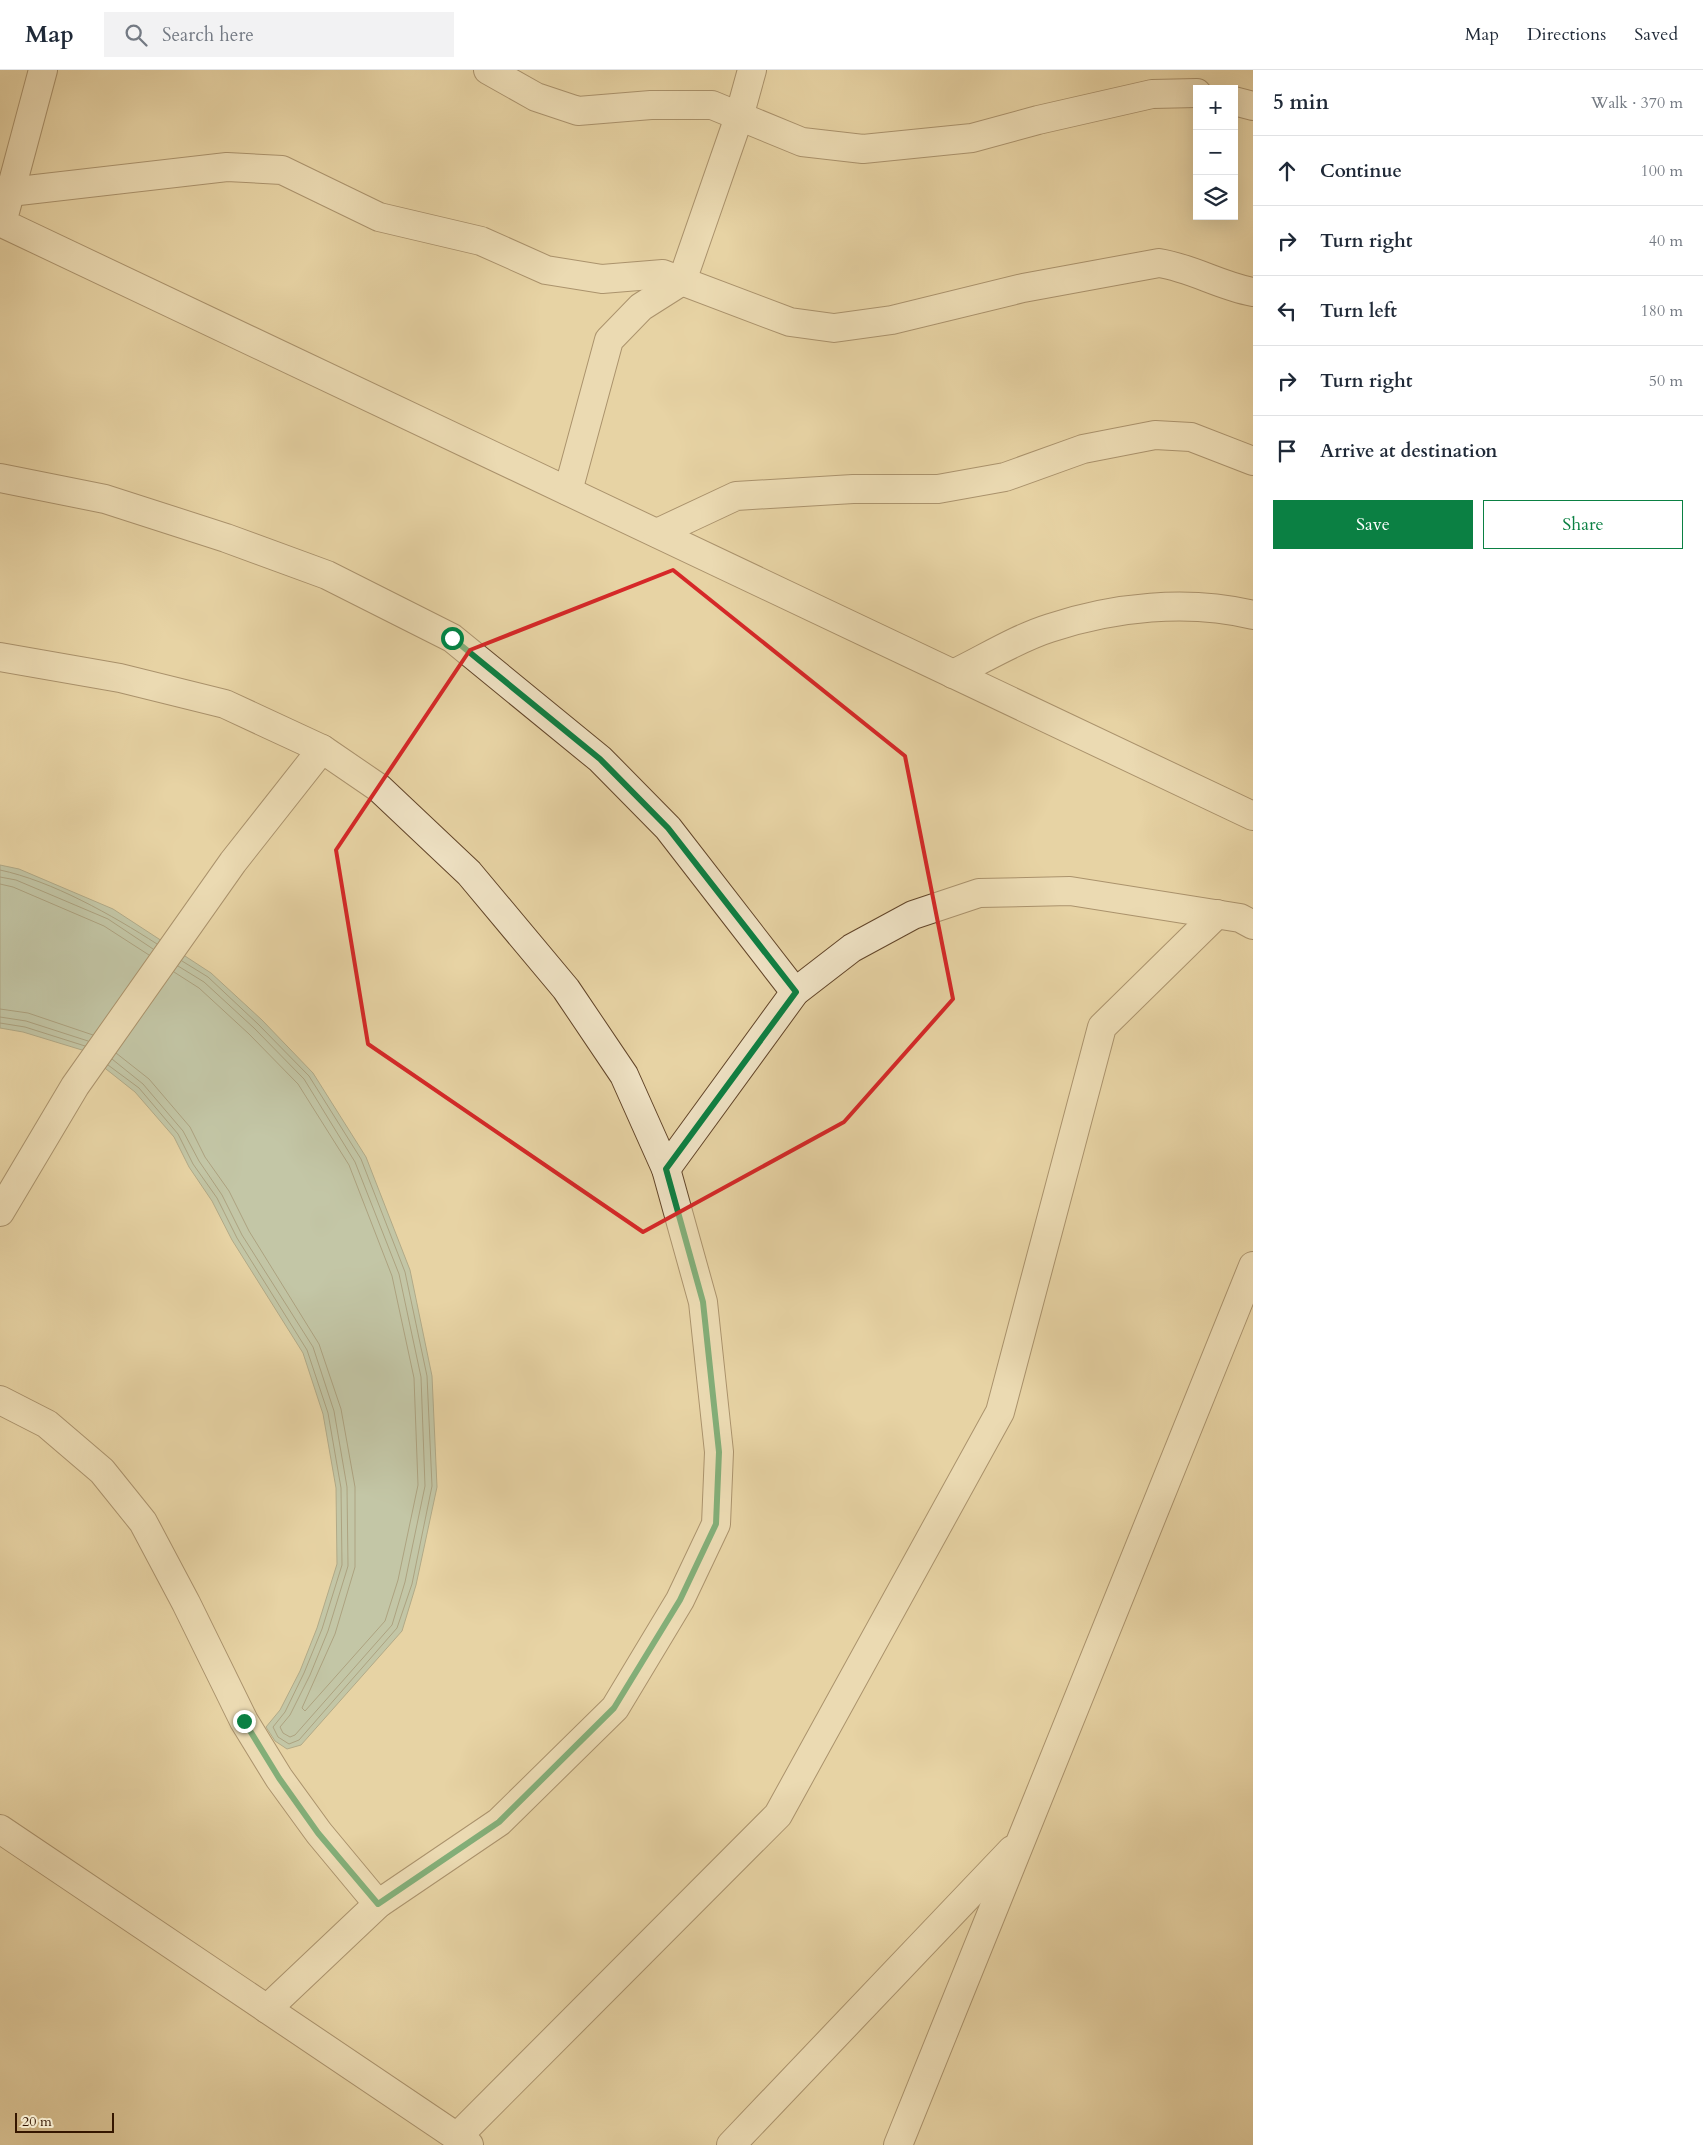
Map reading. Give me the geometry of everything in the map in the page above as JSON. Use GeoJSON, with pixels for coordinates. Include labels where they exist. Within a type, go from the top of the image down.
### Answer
{"type":"FeatureCollection","features":[{"type":"Feature","properties":{"kind":"street"},"geometry":{"type":"LineString","coordinates":[[43,70],[2,223],[1253,816]]}},
{"type":"Feature","properties":{"kind":"street"},"geometry":{"type":"LineString","coordinates":[[488,70],[536,97],[578,111],[651,105],[712,105],[802,142],[863,148],[972,138],[1038,120],[1152,94],[1193,93]]}},
{"type":"Feature","properties":{"kind":"street"},"geometry":{"type":"LineString","coordinates":[[568,491],[609,340],[641,307],[682,281],[739,117],[752,70]]}},
{"type":"Feature","properties":{"kind":"street"},"geometry":{"type":"LineString","coordinates":[[1238,102],[1253,106]]}},
{"type":"Feature","properties":{"kind":"street"},"geometry":{"type":"LineString","coordinates":[[10,192],[227,168],[282,170],[379,217],[481,241],[546,270],[602,279],[664,274],[790,322],[834,328],[892,320],[1023,288],[1159,264],[1180,266],[1237,289],[1253,292]]}},
{"type":"Feature","properties":{"kind":"street"},"geometry":{"type":"LineString","coordinates":[[657,534],[736,496],[853,489],[938,490],[1005,478],[1083,449],[1155,435],[1191,437],[1253,461]]}},
{"type":"Feature","properties":{"kind":"street"},"geometry":{"type":"LineString","coordinates":[[0,478],[105,499],[226,538],[327,575],[452,638],[600,759],[668,828],[796,992]]}},
{"type":"Feature","properties":{"kind":"street"},"geometry":{"type":"LineString","coordinates":[[953,674],[1048,628],[1103,612],[1170,608],[1224,608],[1253,615]]}},
{"type":"Feature","properties":{"kind":"street"},"geometry":{"type":"LineString","coordinates":[[0,657],[120,678],[225,704],[322,749],[379,788],[469,873],[566,989],[624,1075],[666,1169],[703,1302],[719,1452],[716,1524],[680,1600],[614,1708],[499,1822],[378,1904],[267,2008]]}},
{"type":"Feature","properties":{"kind":"street"},"geometry":{"type":"LineString","coordinates":[[0,1212],[75,1086],[234,862],[322,749]]}},
{"type":"Feature","properties":{"kind":"street"},"geometry":{"type":"LineString","coordinates":[[666,1169],[796,992],[852,948],[913,915],[979,894],[1070,891],[1240,918],[1253,925]]}},
{"type":"Feature","properties":{"kind":"street"},"geometry":{"type":"LineString","coordinates":[[0,1829],[463,2141],[778,1815],[1000,1412],[1102,1027],[1216,914]]}},
{"type":"Feature","properties":{"kind":"street"},"geometry":{"type":"LineString","coordinates":[[898,2145],[1253,1266]]}},
{"type":"Feature","properties":{"kind":"street"},"geometry":{"type":"LineString","coordinates":[[0,1400],[47,1424],[102,1471],[143,1522],[186,1603],[244,1721],[274,1770],[318,1833],[378,1904]]}},
{"type":"Feature","properties":{"kind":"street"},"geometry":{"type":"LineString","coordinates":[[731,2145],[1021,1840]]}},
{"type":"Feature","properties":{"kind":"highlighted area"},"geometry":{"type":"Polygon","coordinates":[[[673,570],[905,756],[953,999],[844,1122],[643,1232],[368,1044],[336,850],[470,650],[673,570]]]}},
{"type":"Feature","properties":{"kind":"water"},"geometry":{"type":"Polygon","coordinates":[[[0,865],[19,869],[113,909],[211,973],[262,1020],[313,1073],[366,1157],[410,1270],[432,1376],[437,1487],[416,1585],[402,1631],[301,1745],[287,1749],[275,1741],[266,1727],[280,1710],[300,1671],[317,1628],[337,1564],[336,1488],[323,1414],[303,1353],[232,1240],[212,1201],[189,1167],[174,1137],[135,1092],[82,1050],[23,1032],[0,1028],[0,865]]]}},
{"type":"Feature","properties":{"kind":"route"},"geometry":{"type":"LineString","coordinates":[[244,1721],[279,1778],[318,1833],[378,1904],[499,1822],[614,1708],[680,1600],[716,1524],[719,1452],[703,1302],[685,1230],[666,1169],[796,992],[734,910],[668,828],[600,759],[452,638]]}}]}
